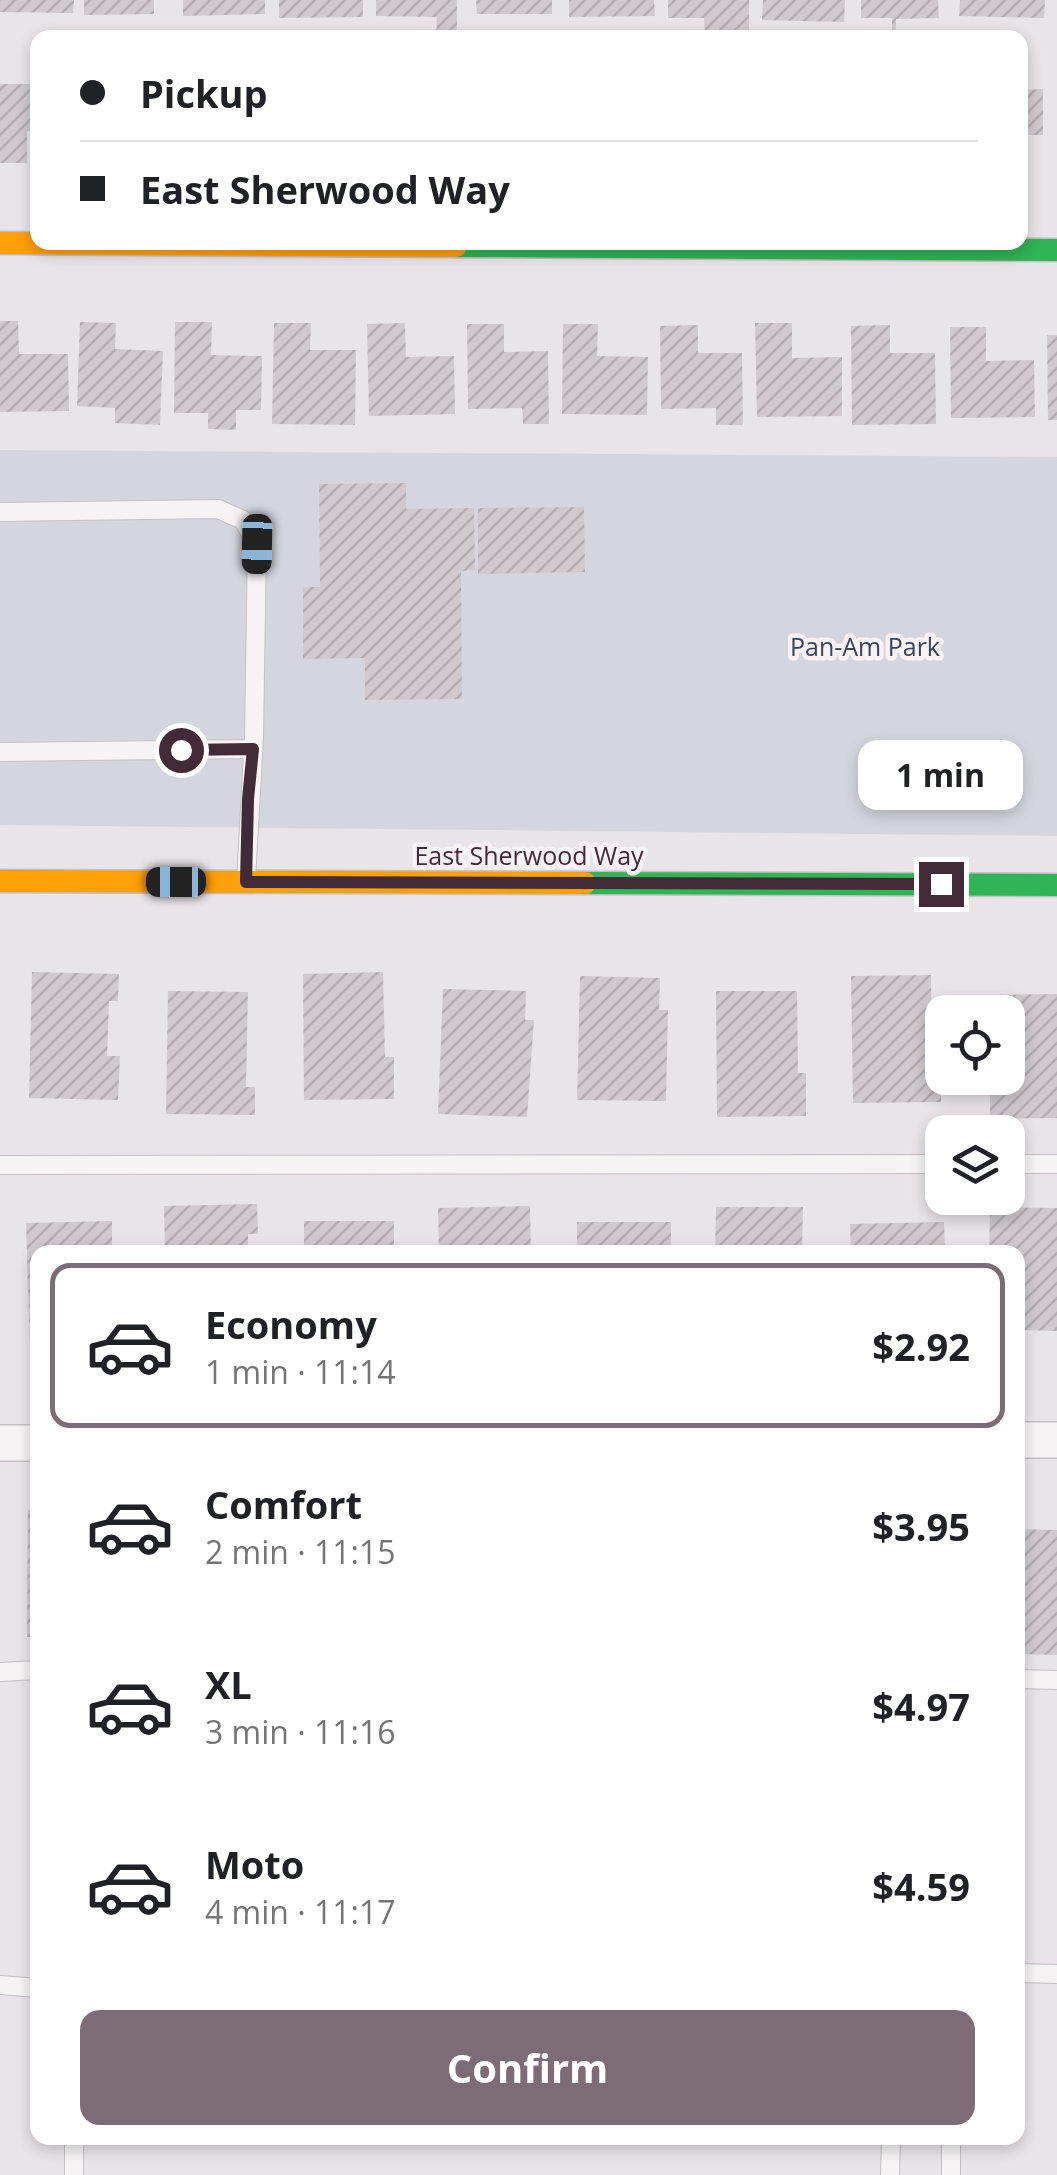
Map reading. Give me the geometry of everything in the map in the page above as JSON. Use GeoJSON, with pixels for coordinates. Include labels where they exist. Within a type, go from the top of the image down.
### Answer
{"type":"FeatureCollection","features":[{"type":"Feature","properties":{"kind":"street"},"geometry":{"type":"LineString","coordinates":[[0,243],[30,243]]}},
{"type":"Feature","properties":{"kind":"street"},"geometry":{"type":"LineString","coordinates":[[1028,250],[1057,250]]}},
{"type":"Feature","properties":{"kind":"street","name":"East Sherwood Way"},"geometry":{"type":"LineString","coordinates":[[0,882],[1057,884]]}},
{"type":"Feature","properties":{"kind":"street"},"geometry":{"type":"LineString","coordinates":[[1025,1440],[1057,1440]]}},
{"type":"Feature","properties":{"kind":"street"},"geometry":{"type":"LineString","coordinates":[[0,1442],[30,1442]]}},
{"type":"Feature","properties":{"kind":"lane"},"geometry":{"type":"LineString","coordinates":[[0,512],[218,509],[243,520],[257,544],[246,882]]}},
{"type":"Feature","properties":{"kind":"lane"},"geometry":{"type":"LineString","coordinates":[[0,752],[253,749]]}},
{"type":"Feature","properties":{"kind":"lane"},"geometry":{"type":"LineString","coordinates":[[0,1165],[925,1164]]}},
{"type":"Feature","properties":{"kind":"lane"},"geometry":{"type":"LineString","coordinates":[[1025,1164],[1057,1164]]}},
{"type":"Feature","properties":{"kind":"lane"},"geometry":{"type":"LineString","coordinates":[[0,1672],[30,1670]]}},
{"type":"Feature","properties":{"kind":"lane"},"geometry":{"type":"LineString","coordinates":[[1025,1679],[1057,1680]]}},
{"type":"Feature","properties":{"kind":"lane"},"geometry":{"type":"LineString","coordinates":[[1025,1973],[1057,1974]]}},
{"type":"Feature","properties":{"kind":"lane"},"geometry":{"type":"LineString","coordinates":[[0,1985],[30,1987]]}},
{"type":"Feature","properties":{"kind":"lane"},"geometry":{"type":"LineString","coordinates":[[74,2145],[74,2175]]}},
{"type":"Feature","properties":{"kind":"lane"},"geometry":{"type":"LineString","coordinates":[[890,2145],[890,2175]]}},
{"type":"Feature","properties":{"kind":"lane"},"geometry":{"type":"LineString","coordinates":[[951,2145],[951,2175]]}},
{"type":"Feature","properties":{"kind":"green space","name":"Pan-Am Park"},"geometry":{"type":"Polygon","coordinates":[[[0,450],[1057,457],[1057,836],[0,825],[0,450]]]}},
{"type":"Feature","properties":{"kind":"building"},"geometry":{"type":"Polygon","coordinates":[[[0,0],[74,0],[73,13],[0,12],[0,0]]]}},
{"type":"Feature","properties":{"kind":"building"},"geometry":{"type":"Polygon","coordinates":[[[84,0],[154,0],[154,14],[84,15],[84,0]]]}},
{"type":"Feature","properties":{"kind":"building"},"geometry":{"type":"Polygon","coordinates":[[[183,0],[265,0],[265,14],[183,16],[183,0]]]}},
{"type":"Feature","properties":{"kind":"building"},"geometry":{"type":"Polygon","coordinates":[[[279,0],[363,0],[363,17],[279,18],[279,0]]]}},
{"type":"Feature","properties":{"kind":"building"},"geometry":{"type":"Polygon","coordinates":[[[376,0],[457,0],[457,30],[436,30],[437,17],[376,16],[376,0]]]}},
{"type":"Feature","properties":{"kind":"building"},"geometry":{"type":"Polygon","coordinates":[[[476,0],[552,0],[552,14],[477,14],[476,0]]]}},
{"type":"Feature","properties":{"kind":"building"},"geometry":{"type":"Polygon","coordinates":[[[569,0],[654,0],[655,16],[569,17],[569,0]]]}},
{"type":"Feature","properties":{"kind":"building"},"geometry":{"type":"Polygon","coordinates":[[[668,0],[749,0],[749,30],[705,30],[704,18],[668,18],[668,0]]]}},
{"type":"Feature","properties":{"kind":"building"},"geometry":{"type":"Polygon","coordinates":[[[763,0],[845,0],[844,22],[762,20],[763,0]]]}},
{"type":"Feature","properties":{"kind":"building"},"geometry":{"type":"Polygon","coordinates":[[[861,0],[938,0],[939,18],[896,19],[896,30],[892,30],[892,18],[861,18],[861,0]]]}},
{"type":"Feature","properties":{"kind":"building"},"geometry":{"type":"Polygon","coordinates":[[[960,0],[1045,0],[1044,18],[959,16],[960,0]]]}},
{"type":"Feature","properties":{"kind":"building"},"geometry":{"type":"Polygon","coordinates":[[[0,84],[30,84],[27,163],[0,163],[0,84]]]}},
{"type":"Feature","properties":{"kind":"building"},"geometry":{"type":"Polygon","coordinates":[[[1043,89],[1043,135],[1028,135],[1028,90],[1043,89]]]}},
{"type":"Feature","properties":{"kind":"building"},"geometry":{"type":"Polygon","coordinates":[[[0,321],[18,321],[19,354],[68,354],[69,411],[0,412],[0,321]]]}},
{"type":"Feature","properties":{"kind":"building"},"geometry":{"type":"Polygon","coordinates":[[[80,322],[116,323],[115,349],[163,351],[160,425],[115,423],[115,408],[77,406],[80,322]]]}},
{"type":"Feature","properties":{"kind":"building"},"geometry":{"type":"Polygon","coordinates":[[[175,322],[212,322],[211,355],[262,356],[261,410],[236,410],[236,430],[208,429],[208,413],[174,413],[175,322]]]}},
{"type":"Feature","properties":{"kind":"building"},"geometry":{"type":"Polygon","coordinates":[[[274,323],[311,323],[310,350],[356,350],[355,425],[272,424],[274,323]]]}},
{"type":"Feature","properties":{"kind":"building"},"geometry":{"type":"Polygon","coordinates":[[[405,323],[406,357],[454,356],[455,414],[369,416],[367,324],[405,323]]]}},
{"type":"Feature","properties":{"kind":"building"},"geometry":{"type":"Polygon","coordinates":[[[755,323],[792,323],[792,358],[842,357],[842,416],[757,417],[755,323]]]}},
{"type":"Feature","properties":{"kind":"building"},"geometry":{"type":"Polygon","coordinates":[[[467,324],[504,324],[504,352],[548,351],[549,424],[523,424],[522,408],[468,409],[467,324]]]}},
{"type":"Feature","properties":{"kind":"building"},"geometry":{"type":"Polygon","coordinates":[[[563,324],[598,324],[597,356],[648,357],[647,415],[562,414],[563,324]]]}},
{"type":"Feature","properties":{"kind":"building"},"geometry":{"type":"Polygon","coordinates":[[[698,325],[698,353],[742,353],[743,425],[716,425],[716,408],[661,409],[660,326],[698,325]]]}},
{"type":"Feature","properties":{"kind":"building"},"geometry":{"type":"Polygon","coordinates":[[[890,325],[890,353],[935,353],[936,424],[852,425],[851,326],[890,325]]]}},
{"type":"Feature","properties":{"kind":"building"},"geometry":{"type":"Polygon","coordinates":[[[950,327],[986,327],[986,361],[1034,360],[1035,417],[951,418],[950,327]]]}},
{"type":"Feature","properties":{"kind":"building"},"geometry":{"type":"Polygon","coordinates":[[[1047,335],[1057,335],[1057,420],[1048,420],[1047,335]]]}},
{"type":"Feature","properties":{"kind":"building"},"geometry":{"type":"Polygon","coordinates":[[[406,483],[406,509],[474,508],[475,570],[461,571],[462,699],[365,700],[365,658],[303,659],[303,587],[320,587],[319,484],[406,483]]]}},
{"type":"Feature","properties":{"kind":"building"},"geometry":{"type":"Polygon","coordinates":[[[584,507],[585,572],[478,574],[478,508],[584,507]]]}},
{"type":"Feature","properties":{"kind":"building"},"geometry":{"type":"Polygon","coordinates":[[[32,972],[119,974],[118,1001],[109,1001],[107,1056],[120,1056],[118,1100],[29,1098],[32,972]]]}},
{"type":"Feature","properties":{"kind":"building"},"geometry":{"type":"Polygon","coordinates":[[[383,972],[385,1057],[394,1057],[394,1099],[304,1100],[303,974],[383,972]]]}},
{"type":"Feature","properties":{"kind":"building"},"geometry":{"type":"Polygon","coordinates":[[[931,975],[931,995],[925,995],[925,1095],[941,1095],[941,1102],[853,1103],[851,976],[931,975]]]}},
{"type":"Feature","properties":{"kind":"building"},"geometry":{"type":"Polygon","coordinates":[[[580,976],[660,978],[659,1010],[668,1010],[666,1101],[577,1100],[580,976]]]}},
{"type":"Feature","properties":{"kind":"building"},"geometry":{"type":"Polygon","coordinates":[[[443,989],[526,991],[525,1020],[534,1020],[527,1117],[438,1114],[443,989]]]}},
{"type":"Feature","properties":{"kind":"building"},"geometry":{"type":"Polygon","coordinates":[[[168,991],[248,992],[246,1087],[255,1087],[255,1115],[166,1114],[168,991]]]}},
{"type":"Feature","properties":{"kind":"building"},"geometry":{"type":"Polygon","coordinates":[[[716,991],[797,991],[798,1073],[806,1073],[806,1116],[717,1117],[716,991]]]}},
{"type":"Feature","properties":{"kind":"building"},"geometry":{"type":"Polygon","coordinates":[[[1057,994],[1057,1118],[990,1115],[990,1095],[1025,1095],[1025,995],[989,995],[1057,994]]]}},
{"type":"Feature","properties":{"kind":"building"},"geometry":{"type":"Polygon","coordinates":[[[257,1204],[258,1234],[248,1234],[248,1245],[165,1245],[164,1206],[257,1204]]]}},
{"type":"Feature","properties":{"kind":"building"},"geometry":{"type":"Polygon","coordinates":[[[530,1206],[531,1245],[439,1245],[438,1208],[530,1206]]]}},
{"type":"Feature","properties":{"kind":"building"},"geometry":{"type":"Polygon","coordinates":[[[716,1207],[803,1207],[802,1245],[715,1245],[716,1207]]]}},
{"type":"Feature","properties":{"kind":"building"},"geometry":{"type":"Polygon","coordinates":[[[1025,1208],[1057,1208],[1057,1331],[1025,1330],[1025,1245],[989,1245],[990,1215],[1025,1215],[1025,1208]]]}},
{"type":"Feature","properties":{"kind":"building"},"geometry":{"type":"Polygon","coordinates":[[[112,1221],[112,1245],[30,1245],[30,1346],[26,1223],[112,1221]]]}},
{"type":"Feature","properties":{"kind":"building"},"geometry":{"type":"Polygon","coordinates":[[[304,1221],[394,1221],[394,1245],[304,1245],[304,1221]]]}},
{"type":"Feature","properties":{"kind":"building"},"geometry":{"type":"Polygon","coordinates":[[[577,1222],[671,1222],[671,1245],[577,1245],[577,1222]]]}},
{"type":"Feature","properties":{"kind":"building"},"geometry":{"type":"Polygon","coordinates":[[[944,1222],[945,1245],[851,1245],[850,1224],[944,1222]]]}},
{"type":"Feature","properties":{"kind":"building"},"geometry":{"type":"Polygon","coordinates":[[[28,1510],[30,1510],[30,1637],[28,1510]]]}},
{"type":"Feature","properties":{"kind":"building"},"geometry":{"type":"Polygon","coordinates":[[[1025,1529],[1057,1530],[1057,1655],[1025,1654],[1025,1529]]]}},
{"type":"Feature","properties":{"kind":"traffic: fast"},"geometry":{"type":"LineString","coordinates":[[1028,250],[1057,250]]}},
{"type":"Feature","properties":{"kind":"traffic: fast"},"geometry":{"type":"LineString","coordinates":[[585,883],[1057,885]]}},
{"type":"Feature","properties":{"kind":"traffic: slow"},"geometry":{"type":"LineString","coordinates":[[0,243],[30,243]]}},
{"type":"Feature","properties":{"kind":"traffic: slow"},"geometry":{"type":"LineString","coordinates":[[0,881],[585,883]]}},
{"type":"Feature","properties":{"kind":"route"},"geometry":{"type":"LineString","coordinates":[[181,750],[253,749],[246,882],[941,884]]}}]}
